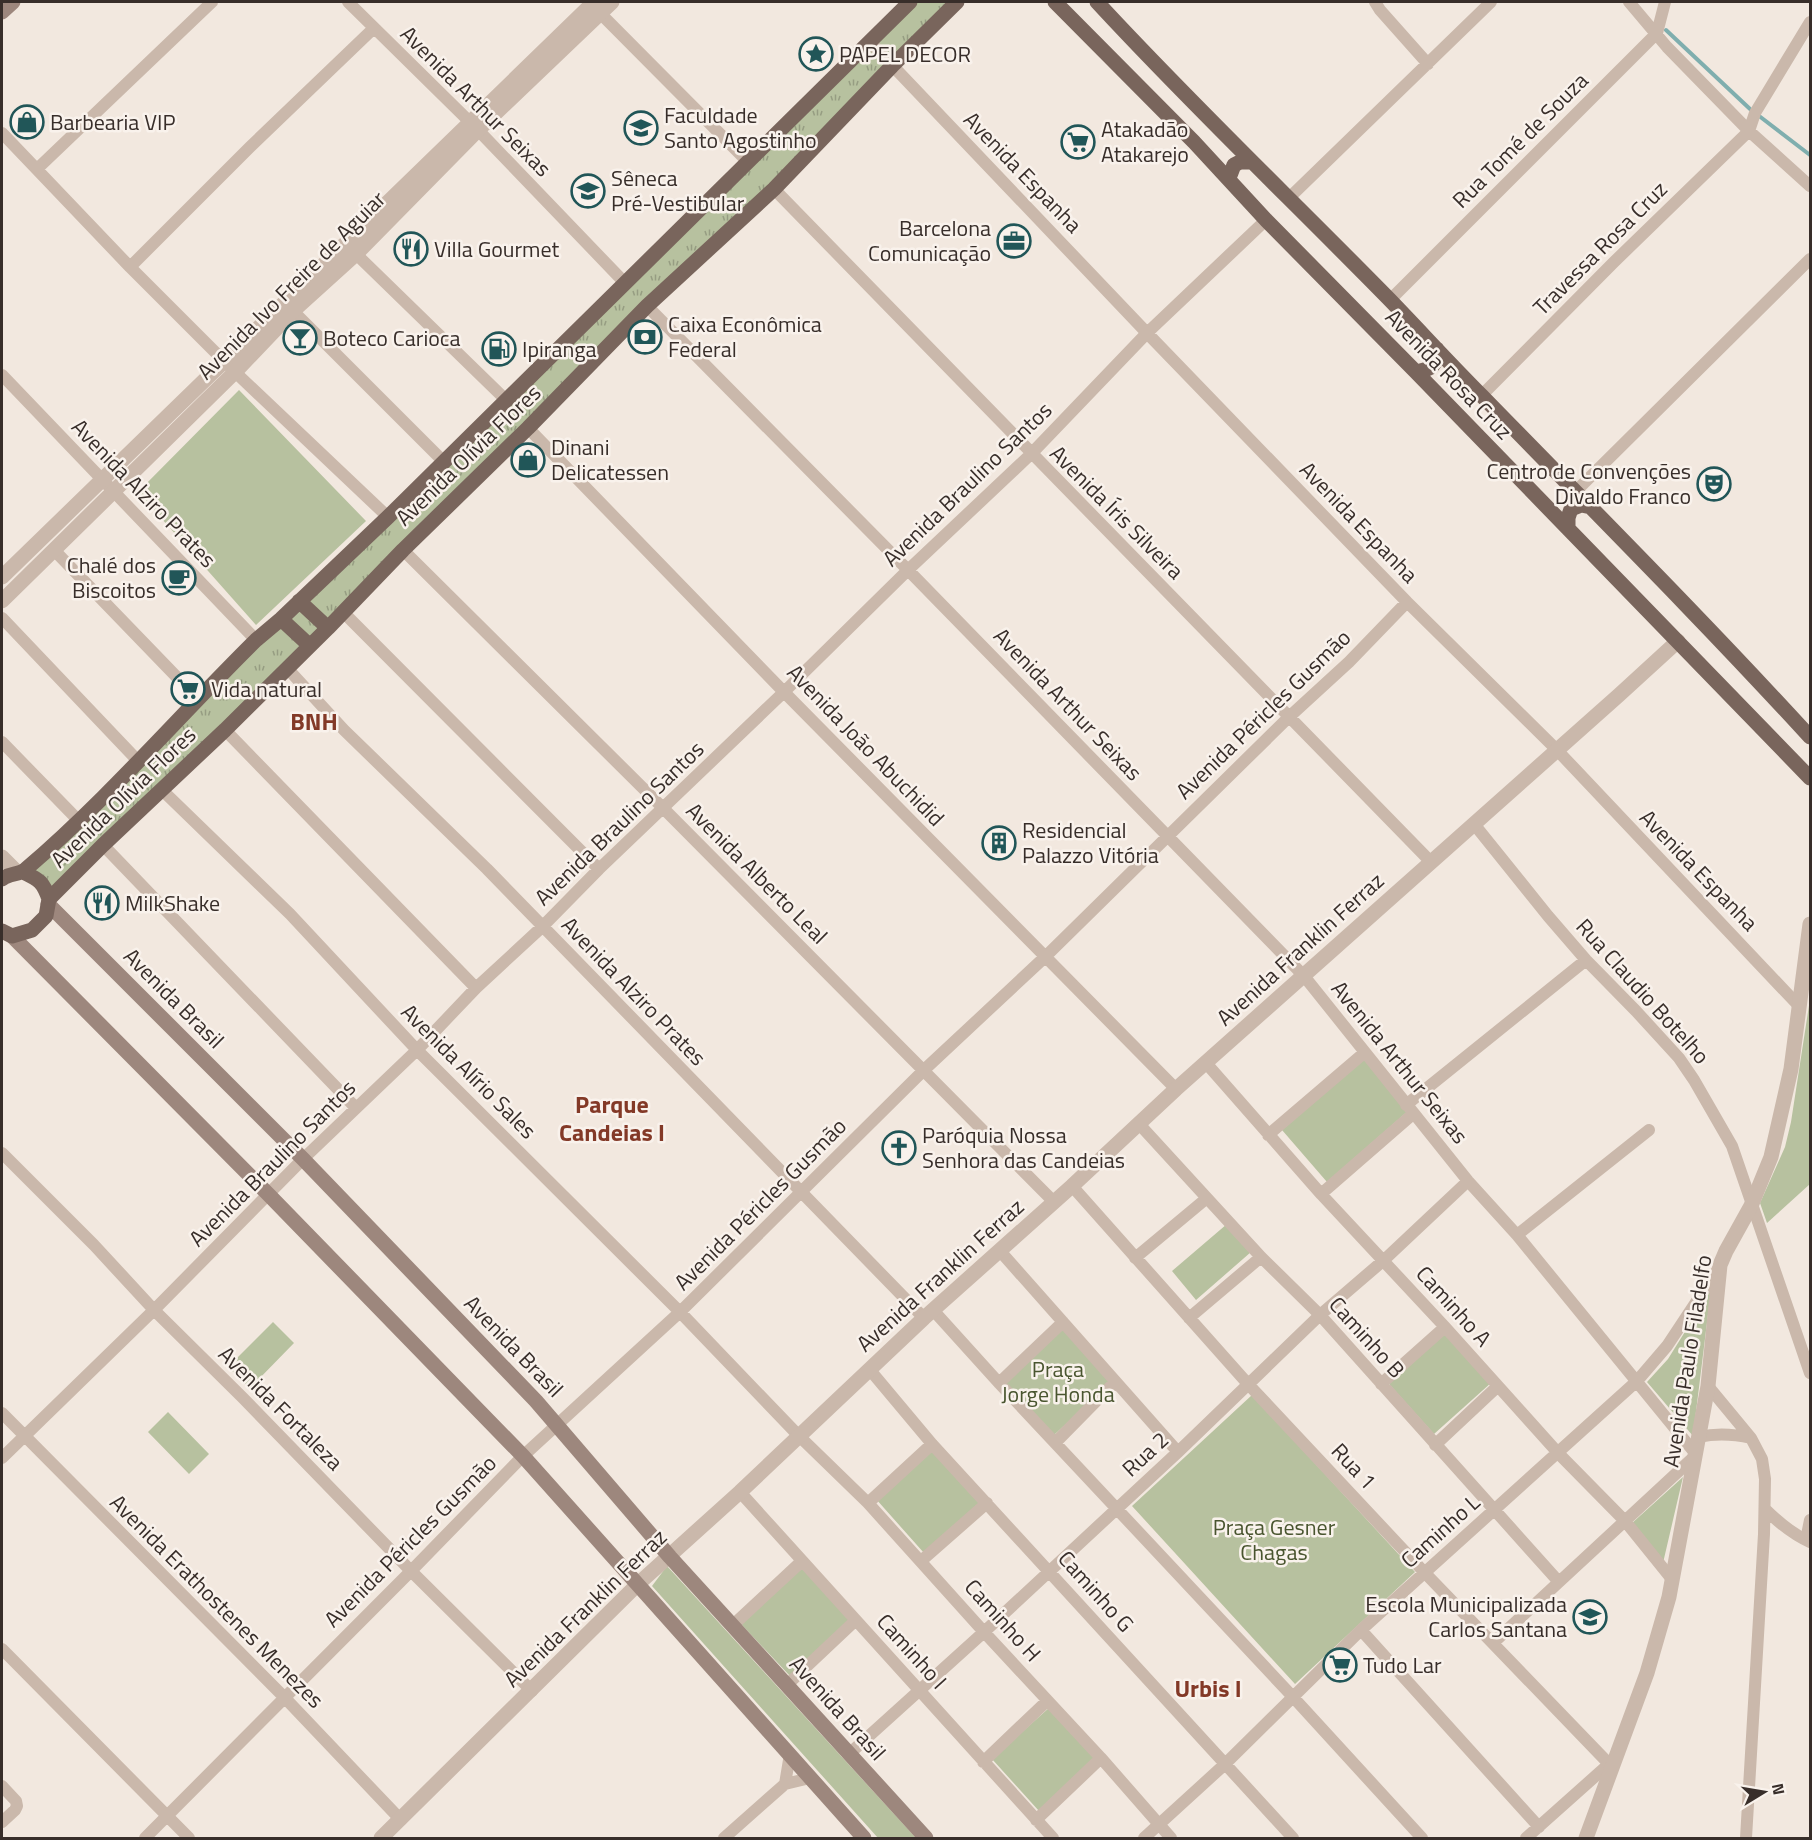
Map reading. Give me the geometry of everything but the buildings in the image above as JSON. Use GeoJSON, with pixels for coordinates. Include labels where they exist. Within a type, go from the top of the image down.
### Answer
{"type":"FeatureCollection","features":[{"type":"Feature","properties":{"kind":"main road"},"geometry":{"type":"LineString","coordinates":[[2,12],[13,2]]}},
{"type":"Feature","properties":{"kind":"main road","name":"Avenida Olívia Flores"},"geometry":{"type":"LineString","coordinates":[[2,879],[20,872],[78,820],[197,698],[388,517],[505,399],[910,2]]}},
{"type":"Feature","properties":{"kind":"main road","name":"Avenida Olívia Flores"},"geometry":{"type":"LineString","coordinates":[[6,936],[32,930],[46,916],[49,902],[103,844],[225,730],[344,613],[403,550],[528,428],[647,306],[774,189],[957,2]]}},
{"type":"Feature","properties":{"kind":"main road","name":"Avenida Rosa Cruz"},"geometry":{"type":"LineString","coordinates":[[1055,2],[1678,641],[1804,763],[1810,778]]}},
{"type":"Feature","properties":{"kind":"main road","name":"Avenida Rosa Cruz"},"geometry":{"type":"LineString","coordinates":[[1097,2],[1576,491],[1810,737]]}},
{"type":"Feature","properties":{"kind":"main road"},"geometry":{"type":"LineString","coordinates":[[1229,178],[1232,167],[1237,163],[1252,162]]}},
{"type":"Feature","properties":{"kind":"main road"},"geometry":{"type":"LineString","coordinates":[[1416,372],[1432,368],[1436,363],[1437,349]]}},
{"type":"Feature","properties":{"kind":"main road"},"geometry":{"type":"LineString","coordinates":[[1568,528],[1571,509],[1581,505],[1591,507]]}},
{"type":"Feature","properties":{"kind":"main road"},"geometry":{"type":"LineString","coordinates":[[299,601],[328,628]]}},
{"type":"Feature","properties":{"kind":"main road"},"geometry":{"type":"LineString","coordinates":[[281,619],[309,645]]}},
{"type":"Feature","properties":{"kind":"main road","name":"Avenida Brasil"},"geometry":{"type":"LineString","coordinates":[[20,872],[40,880],[44,885],[49,902],[303,1159],[557,1424],[670,1557],[926,1839]]}},
{"type":"Feature","properties":{"kind":"main road"},"geometry":{"type":"LineString","coordinates":[[6,936],[269,1195],[523,1456],[864,1839]]}},
{"type":"Feature","properties":{"kind":"street"},"geometry":{"type":"LineString","coordinates":[[37,169],[212,2]]}},
{"type":"Feature","properties":{"kind":"street","name":"Avenida Arthur Seixas"},"geometry":{"type":"LineString","coordinates":[[348,2],[473,126],[624,282]]}},
{"type":"Feature","properties":{"kind":"street","name":"Avenida Ivo Freire de Aguiar"},"geometry":{"type":"LineString","coordinates":[[2,577],[224,359],[473,126],[595,6],[612,2]]}},
{"type":"Feature","properties":{"kind":"street"},"geometry":{"type":"LineString","coordinates":[[1375,2],[1428,64]]}},
{"type":"Feature","properties":{"kind":"street"},"geometry":{"type":"LineString","coordinates":[[1289,198],[1491,2]]}},
{"type":"Feature","properties":{"kind":"street"},"geometry":{"type":"LineString","coordinates":[[1629,2],[1667,47],[1749,131],[1810,186]]}},
{"type":"Feature","properties":{"kind":"street"},"geometry":{"type":"LineString","coordinates":[[1657,33],[1665,2]]}},
{"type":"Feature","properties":{"kind":"street"},"geometry":{"type":"LineString","coordinates":[[595,6],[748,162]]}},
{"type":"Feature","properties":{"kind":"street"},"geometry":{"type":"LineString","coordinates":[[1749,131],[1759,108],[1810,22]]}},
{"type":"Feature","properties":{"kind":"street"},"geometry":{"type":"LineString","coordinates":[[130,267],[374,28]]}},
{"type":"Feature","properties":{"kind":"street","name":"Rua Tomé de Souza"},"geometry":{"type":"LineString","coordinates":[[1390,300],[1657,33]]}},
{"type":"Feature","properties":{"kind":"street","name":"Avenida Espanha"},"geometry":{"type":"LineString","coordinates":[[870,42],[1407,602],[1557,750],[1799,1006]]}},
{"type":"Feature","properties":{"kind":"street","name":"Avenida Ivo Freire de Aguiar"},"geometry":{"type":"LineString","coordinates":[[2,601],[235,372],[293,311],[356,254],[473,126]]}},
{"type":"Feature","properties":{"kind":"street","name":"Travessa Rosa Cruz"},"geometry":{"type":"LineString","coordinates":[[1481,396],[1749,131]]}},
{"type":"Feature","properties":{"kind":"street"},"geometry":{"type":"LineString","coordinates":[[2,133],[130,267],[235,372],[388,517]]}},
{"type":"Feature","properties":{"kind":"street","name":"Avenida Íris Silveira"},"geometry":{"type":"LineString","coordinates":[[774,189],[1431,862]]}},
{"type":"Feature","properties":{"kind":"street","name":"Avenida Braulino Santos"},"geometry":{"type":"LineString","coordinates":[[2,1458],[154,1310],[303,1159],[417,1050],[476,988],[542,927],[908,570],[1031,454],[1148,333],[1266,219]]}},
{"type":"Feature","properties":{"kind":"street"},"geometry":{"type":"LineString","coordinates":[[356,254],[505,399]]}},
{"type":"Feature","properties":{"kind":"street"},"geometry":{"type":"LineString","coordinates":[[1576,491],[1810,259]]}},
{"type":"Feature","properties":{"kind":"street","name":"Avenida Arthur Seixas"},"geometry":{"type":"LineString","coordinates":[[647,306],[1304,976],[1468,1181],[1517,1235],[1695,1455]]}},
{"type":"Feature","properties":{"kind":"street"},"geometry":{"type":"LineString","coordinates":[[293,311],[443,461]]}},
{"type":"Feature","properties":{"kind":"street","name":"Avenida Alziro Prates"},"geometry":{"type":"LineString","coordinates":[[2,375],[256,640]]}},
{"type":"Feature","properties":{"kind":"street","name":"Avenida João Abuchidid"},"geometry":{"type":"LineString","coordinates":[[528,428],[784,692],[1176,1089]]}},
{"type":"Feature","properties":{"kind":"street"},"geometry":{"type":"LineString","coordinates":[[54,550],[197,698]]}},
{"type":"Feature","properties":{"kind":"street","name":"Avenida Alberto Leal"},"geometry":{"type":"LineString","coordinates":[[403,550],[1054,1202]]}},
{"type":"Feature","properties":{"kind":"street","name":"Avenida Péricles Gusmão"},"geometry":{"type":"LineString","coordinates":[[145,1839],[523,1456],[680,1312],[924,1070],[1045,957],[1289,717],[1349,662],[1407,602]]}},
{"type":"Feature","properties":{"kind":"street"},"geometry":{"type":"LineString","coordinates":[[344,613],[599,869]]}},
{"type":"Feature","properties":{"kind":"street"},"geometry":{"type":"LineString","coordinates":[[2,618],[138,761]]}},
{"type":"Feature","properties":{"kind":"street","name":"Avenida Franklin Ferraz"},"geometry":{"type":"LineString","coordinates":[[381,1839],[638,1584],[740,1492],[798,1435],[1140,1125],[1176,1089],[1678,641]]}},
{"type":"Feature","properties":{"kind":"street","name":"Avenida Alziro Prates"},"geometry":{"type":"LineString","coordinates":[[287,668],[344,730],[487,869],[802,1192],[999,1383],[1116,1509]]}},
{"type":"Feature","properties":{"kind":"street"},"geometry":{"type":"LineString","coordinates":[[225,730],[476,988]]}},
{"type":"Feature","properties":{"kind":"street"},"geometry":{"type":"LineString","coordinates":[[2,742],[78,820]]}},
{"type":"Feature","properties":{"kind":"street","name":"Avenida Alírio Sales"},"geometry":{"type":"LineString","coordinates":[[161,789],[290,914],[417,1050],[680,1312],[798,1435]]}},
{"type":"Feature","properties":{"kind":"street","name":"Rua Claudio Botelho"},"geometry":{"type":"LineString","coordinates":[[1474,824],[1548,916],[1586,960],[1679,1058],[1694,1080],[1732,1146],[1810,1373]]}},
{"type":"Feature","properties":{"kind":"street"},"geometry":{"type":"LineString","coordinates":[[103,844],[356,1108]]}},
{"type":"Feature","properties":{"kind":"street","name":"Avenida Brasil"},"geometry":{"type":"LineString","coordinates":[[2,857],[20,872]]}},
{"type":"Feature","properties":{"kind":"street","name":"Avenida Paulo Filadelfo"},"geometry":{"type":"LineString","coordinates":[[1586,1839],[1647,1673],[1660,1630],[1708,1386],[1720,1265],[1751,1206],[1772,1157],[1791,1069],[1810,924]]}},
{"type":"Feature","properties":{"kind":"street"},"geometry":{"type":"LineString","coordinates":[[1321,1194],[1410,1109],[1586,960]]}},
{"type":"Feature","properties":{"kind":"street"},"geometry":{"type":"LineString","coordinates":[[1268,1135],[1364,1053]]}},
{"type":"Feature","properties":{"kind":"street","name":"Caminho A"},"geometry":{"type":"LineString","coordinates":[[1206,1063],[1321,1194],[1384,1260],[1559,1454],[1626,1521],[1671,1578]]}},
{"type":"Feature","properties":{"kind":"street","name":"Caminho B"},"geometry":{"type":"LineString","coordinates":[[1140,1125],[1261,1257],[1320,1315],[1559,1582]]}},
{"type":"Feature","properties":{"kind":"street"},"geometry":{"type":"LineString","coordinates":[[1517,1235],[1648,1130]]}},
{"type":"Feature","properties":{"kind":"street","name":"Avenida Fortaleza"},"geometry":{"type":"LineString","coordinates":[[2,1153],[411,1571],[532,1691]]}},
{"type":"Feature","properties":{"kind":"street","name":"Rua 2"},"geometry":{"type":"LineString","coordinates":[[849,1754],[1050,1571],[1320,1315],[1384,1260],[1468,1181]]}},
{"type":"Feature","properties":{"kind":"street","name":"Rua 1"},"geometry":{"type":"LineString","coordinates":[[1072,1186],[1248,1384],[1425,1573],[1611,1766]]}},
{"type":"Feature","properties":{"kind":"street"},"geometry":{"type":"LineString","coordinates":[[1135,1258],[1207,1198]]}},
{"type":"Feature","properties":{"kind":"street"},"geometry":{"type":"LineString","coordinates":[[1000,1251],[1178,1452]]}},
{"type":"Feature","properties":{"kind":"street"},"geometry":{"type":"LineString","coordinates":[[1189,1318],[1261,1257]]}},
{"type":"Feature","properties":{"kind":"street","name":"Caminho L"},"geometry":{"type":"LineString","coordinates":[[1144,1839],[1224,1765],[1361,1630],[1559,1454],[1637,1381],[1667,1346],[1720,1265]]}},
{"type":"Feature","properties":{"kind":"street"},"geometry":{"type":"LineString","coordinates":[[999,1383],[1063,1322]]}},
{"type":"Feature","properties":{"kind":"street"},"geometry":{"type":"LineString","coordinates":[[1382,1384],[1445,1327]]}},
{"type":"Feature","properties":{"kind":"street","name":"Caminho G"},"geometry":{"type":"LineString","coordinates":[[870,1370],[932,1444],[1050,1571],[1285,1836]]}},
{"type":"Feature","properties":{"kind":"street"},"geometry":{"type":"LineString","coordinates":[[1055,1443],[1116,1382]]}},
{"type":"Feature","properties":{"kind":"street"},"geometry":{"type":"LineString","coordinates":[[1435,1445],[1498,1386]]}},
{"type":"Feature","properties":{"kind":"street"},"geometry":{"type":"LineString","coordinates":[[1708,1386],[1751,1438],[1762,1459],[1765,1479],[1746,1839]]}},
{"type":"Feature","properties":{"kind":"street","name":"Avenida Erathostenes Menezes"},"geometry":{"type":"LineString","coordinates":[[2,1413],[285,1698],[401,1820]]}},
{"type":"Feature","properties":{"kind":"street"},"geometry":{"type":"LineString","coordinates":[[1699,1437],[1719,1434],[1751,1438]]}},
{"type":"Feature","properties":{"kind":"street","name":"Caminho H"},"geometry":{"type":"LineString","coordinates":[[798,1435],[868,1503],[1101,1758],[1171,1839]]}},
{"type":"Feature","properties":{"kind":"street"},"geometry":{"type":"LineString","coordinates":[[868,1503],[932,1444]]}},
{"type":"Feature","properties":{"kind":"street"},"geometry":{"type":"LineString","coordinates":[[1493,1643],[1695,1455]]}},
{"type":"Feature","properties":{"kind":"street","name":"Caminho I"},"geometry":{"type":"LineString","coordinates":[[740,1492],[1053,1839]]}},
{"type":"Feature","properties":{"kind":"street"},"geometry":{"type":"LineString","coordinates":[[921,1562],[987,1503]]}},
{"type":"Feature","properties":{"kind":"street"},"geometry":{"type":"LineString","coordinates":[[1116,1509],[1293,1697],[1422,1839]]}},
{"type":"Feature","properties":{"kind":"street"},"geometry":{"type":"LineString","coordinates":[[1765,1509],[1782,1526],[1808,1541],[1810,1520]]}},
{"type":"Feature","properties":{"kind":"street"},"geometry":{"type":"LineString","coordinates":[[732,1626],[802,1562]]}},
{"type":"Feature","properties":{"kind":"street"},"geometry":{"type":"LineString","coordinates":[[787,1685],[856,1620]]}},
{"type":"Feature","properties":{"kind":"street"},"geometry":{"type":"LineString","coordinates":[[1361,1630],[1539,1827]]}},
{"type":"Feature","properties":{"kind":"street"},"geometry":{"type":"LineString","coordinates":[[2,1649],[189,1839]]}},
{"type":"Feature","properties":{"kind":"street"},"geometry":{"type":"LineString","coordinates":[[983,1762],[1047,1701]]}},
{"type":"Feature","properties":{"kind":"street"},"geometry":{"type":"LineString","coordinates":[[785,1784],[790,1754]]}},
{"type":"Feature","properties":{"kind":"street"},"geometry":{"type":"LineString","coordinates":[[1036,1820],[1101,1758]]}},
{"type":"Feature","properties":{"kind":"street"},"geometry":{"type":"LineString","coordinates":[[1526,1839],[1611,1766]]}},
{"type":"Feature","properties":{"kind":"street"},"geometry":{"type":"LineString","coordinates":[[724,1839],[785,1784],[810,1778]]}},
{"type":"Feature","properties":{"kind":"street"},"geometry":{"type":"LineString","coordinates":[[2,1786],[16,1801],[17,1806],[2,1822]]}},
{"type":"Feature","properties":{"kind":"green space"},"geometry":{"type":"Polygon","coordinates":[[[915,2],[957,2],[49,900],[22,872],[915,2]]]}},
{"type":"Feature","properties":{"kind":"green space"},"geometry":{"type":"Polygon","coordinates":[[[239,390],[366,521],[256,625],[138,492],[239,390]]]}},
{"type":"Feature","properties":{"kind":"green space"},"geometry":{"type":"Polygon","coordinates":[[[1810,999],[1810,1184],[1767,1223],[1760,1203],[1785,1147],[1810,999]]]}},
{"type":"Feature","properties":{"kind":"green space"},"geometry":{"type":"Polygon","coordinates":[[[1364,1059],[1408,1111],[1327,1182],[1282,1130],[1364,1059]]]}},
{"type":"Feature","properties":{"kind":"green space"},"geometry":{"type":"Polygon","coordinates":[[[1227,1224],[1251,1252],[1196,1300],[1172,1271],[1227,1224]]]}},
{"type":"Feature","properties":{"kind":"green space"},"geometry":{"type":"Polygon","coordinates":[[[1711,1290],[1693,1436],[1647,1382],[1668,1359],[1711,1290]]]}},
{"type":"Feature","properties":{"kind":"green space"},"geometry":{"type":"Polygon","coordinates":[[[273,1322],[294,1343],[250,1388],[228,1367],[273,1322]]]}},
{"type":"Feature","properties":{"kind":"green space","name":"Praça Jorge Honda"},"geometry":{"type":"Polygon","coordinates":[[[1063,1328],[1112,1381],[1053,1436],[1004,1383],[1063,1328]]]}},
{"type":"Feature","properties":{"kind":"green space"},"geometry":{"type":"Polygon","coordinates":[[[1448,1331],[1492,1382],[1434,1434],[1389,1384],[1448,1331]]]}},
{"type":"Feature","properties":{"kind":"green space","name":"Praça Gesner Chagas"},"geometry":{"type":"Polygon","coordinates":[[[1252,1395],[1415,1572],[1295,1684],[1132,1506],[1252,1395]]]}},
{"type":"Feature","properties":{"kind":"green space"},"geometry":{"type":"Polygon","coordinates":[[[168,1412],[209,1454],[189,1474],[148,1432],[168,1412]]]}},
{"type":"Feature","properties":{"kind":"green space"},"geometry":{"type":"Polygon","coordinates":[[[934,1447],[982,1501],[924,1553],[876,1499],[934,1447]]]}},
{"type":"Feature","properties":{"kind":"green space"},"geometry":{"type":"Polygon","coordinates":[[[1683,1477],[1663,1563],[1631,1524],[1683,1477]]]}},
{"type":"Feature","properties":{"kind":"green space"},"geometry":{"type":"Polygon","coordinates":[[[667,1566],[916,1838],[878,1838],[652,1586],[667,1566]]]}},
{"type":"Feature","properties":{"kind":"green space"},"geometry":{"type":"Polygon","coordinates":[[[802,1567],[850,1619],[790,1676],[741,1624],[802,1567]]]}},
{"type":"Feature","properties":{"kind":"green space"},"geometry":{"type":"Polygon","coordinates":[[[1050,1707],[1097,1759],[1039,1811],[992,1759],[1050,1707]]]}},
{"type":"Feature","properties":{"kind":"waterway"},"geometry":{"type":"LineString","coordinates":[[1666,30],[1750,109],[1810,155]]}},
{"type":"Feature","properties":{"kind":"place","name":"PAPEL DECOR"},"geometry":{"type":"Point","coordinates":[816,54]}},
{"type":"Feature","properties":{"kind":"place","name":"Barbearia VIP"},"geometry":{"type":"Point","coordinates":[27,122]}},
{"type":"Feature","properties":{"kind":"place","name":"Faculdade Santo Agostinho"},"geometry":{"type":"Point","coordinates":[641,128]}},
{"type":"Feature","properties":{"kind":"place","name":"Atakadão Atakarejo"},"geometry":{"type":"Point","coordinates":[1078,142]}},
{"type":"Feature","properties":{"kind":"place","name":"Sêneca Pré-Vestibular"},"geometry":{"type":"Point","coordinates":[588,191]}},
{"type":"Feature","properties":{"kind":"place","name":"Barcelona Comunicação"},"geometry":{"type":"Point","coordinates":[1014,241]}},
{"type":"Feature","properties":{"kind":"place","name":"Villa Gourmet"},"geometry":{"type":"Point","coordinates":[411,249]}},
{"type":"Feature","properties":{"kind":"place","name":"Caixa Econômica Federal"},"geometry":{"type":"Point","coordinates":[645,337]}},
{"type":"Feature","properties":{"kind":"place","name":"Boteco Carioca"},"geometry":{"type":"Point","coordinates":[300,338]}},
{"type":"Feature","properties":{"kind":"place","name":"Ipiranga"},"geometry":{"type":"Point","coordinates":[499,349]}},
{"type":"Feature","properties":{"kind":"place","name":"Dinani Delicatessen"},"geometry":{"type":"Point","coordinates":[528,460]}},
{"type":"Feature","properties":{"kind":"place","name":"Centro de Convenções Divaldo Franco"},"geometry":{"type":"Point","coordinates":[1714,484]}},
{"type":"Feature","properties":{"kind":"place","name":"Chalé dos Biscoitos"},"geometry":{"type":"Point","coordinates":[179,578]}},
{"type":"Feature","properties":{"kind":"place","name":"Vida natural"},"geometry":{"type":"Point","coordinates":[188,689]}},
{"type":"Feature","properties":{"kind":"place","name":"Residencial Palazzo Vitória"},"geometry":{"type":"Point","coordinates":[999,843]}},
{"type":"Feature","properties":{"kind":"place","name":"MilkShake"},"geometry":{"type":"Point","coordinates":[102,903]}},
{"type":"Feature","properties":{"kind":"place","name":"Paróquia Nossa Senhora das Candeias"},"geometry":{"type":"Point","coordinates":[899,1148]}},
{"type":"Feature","properties":{"kind":"place","name":"Escola Municipalizada Carlos Santana"},"geometry":{"type":"Point","coordinates":[1590,1617]}},
{"type":"Feature","properties":{"kind":"place","name":"Tudo Lar"},"geometry":{"type":"Point","coordinates":[1340,1665]}},
{"type":"Feature","properties":{"kind":"district","name":"BNH"},"geometry":{"type":"Point","coordinates":[314,721]}},
{"type":"Feature","properties":{"kind":"district","name":"Parque Candeias I"},"geometry":{"type":"Point","coordinates":[612,1118]}},
{"type":"Feature","properties":{"kind":"district","name":"Urbis I"},"geometry":{"type":"Point","coordinates":[1208,1688]}}]}
